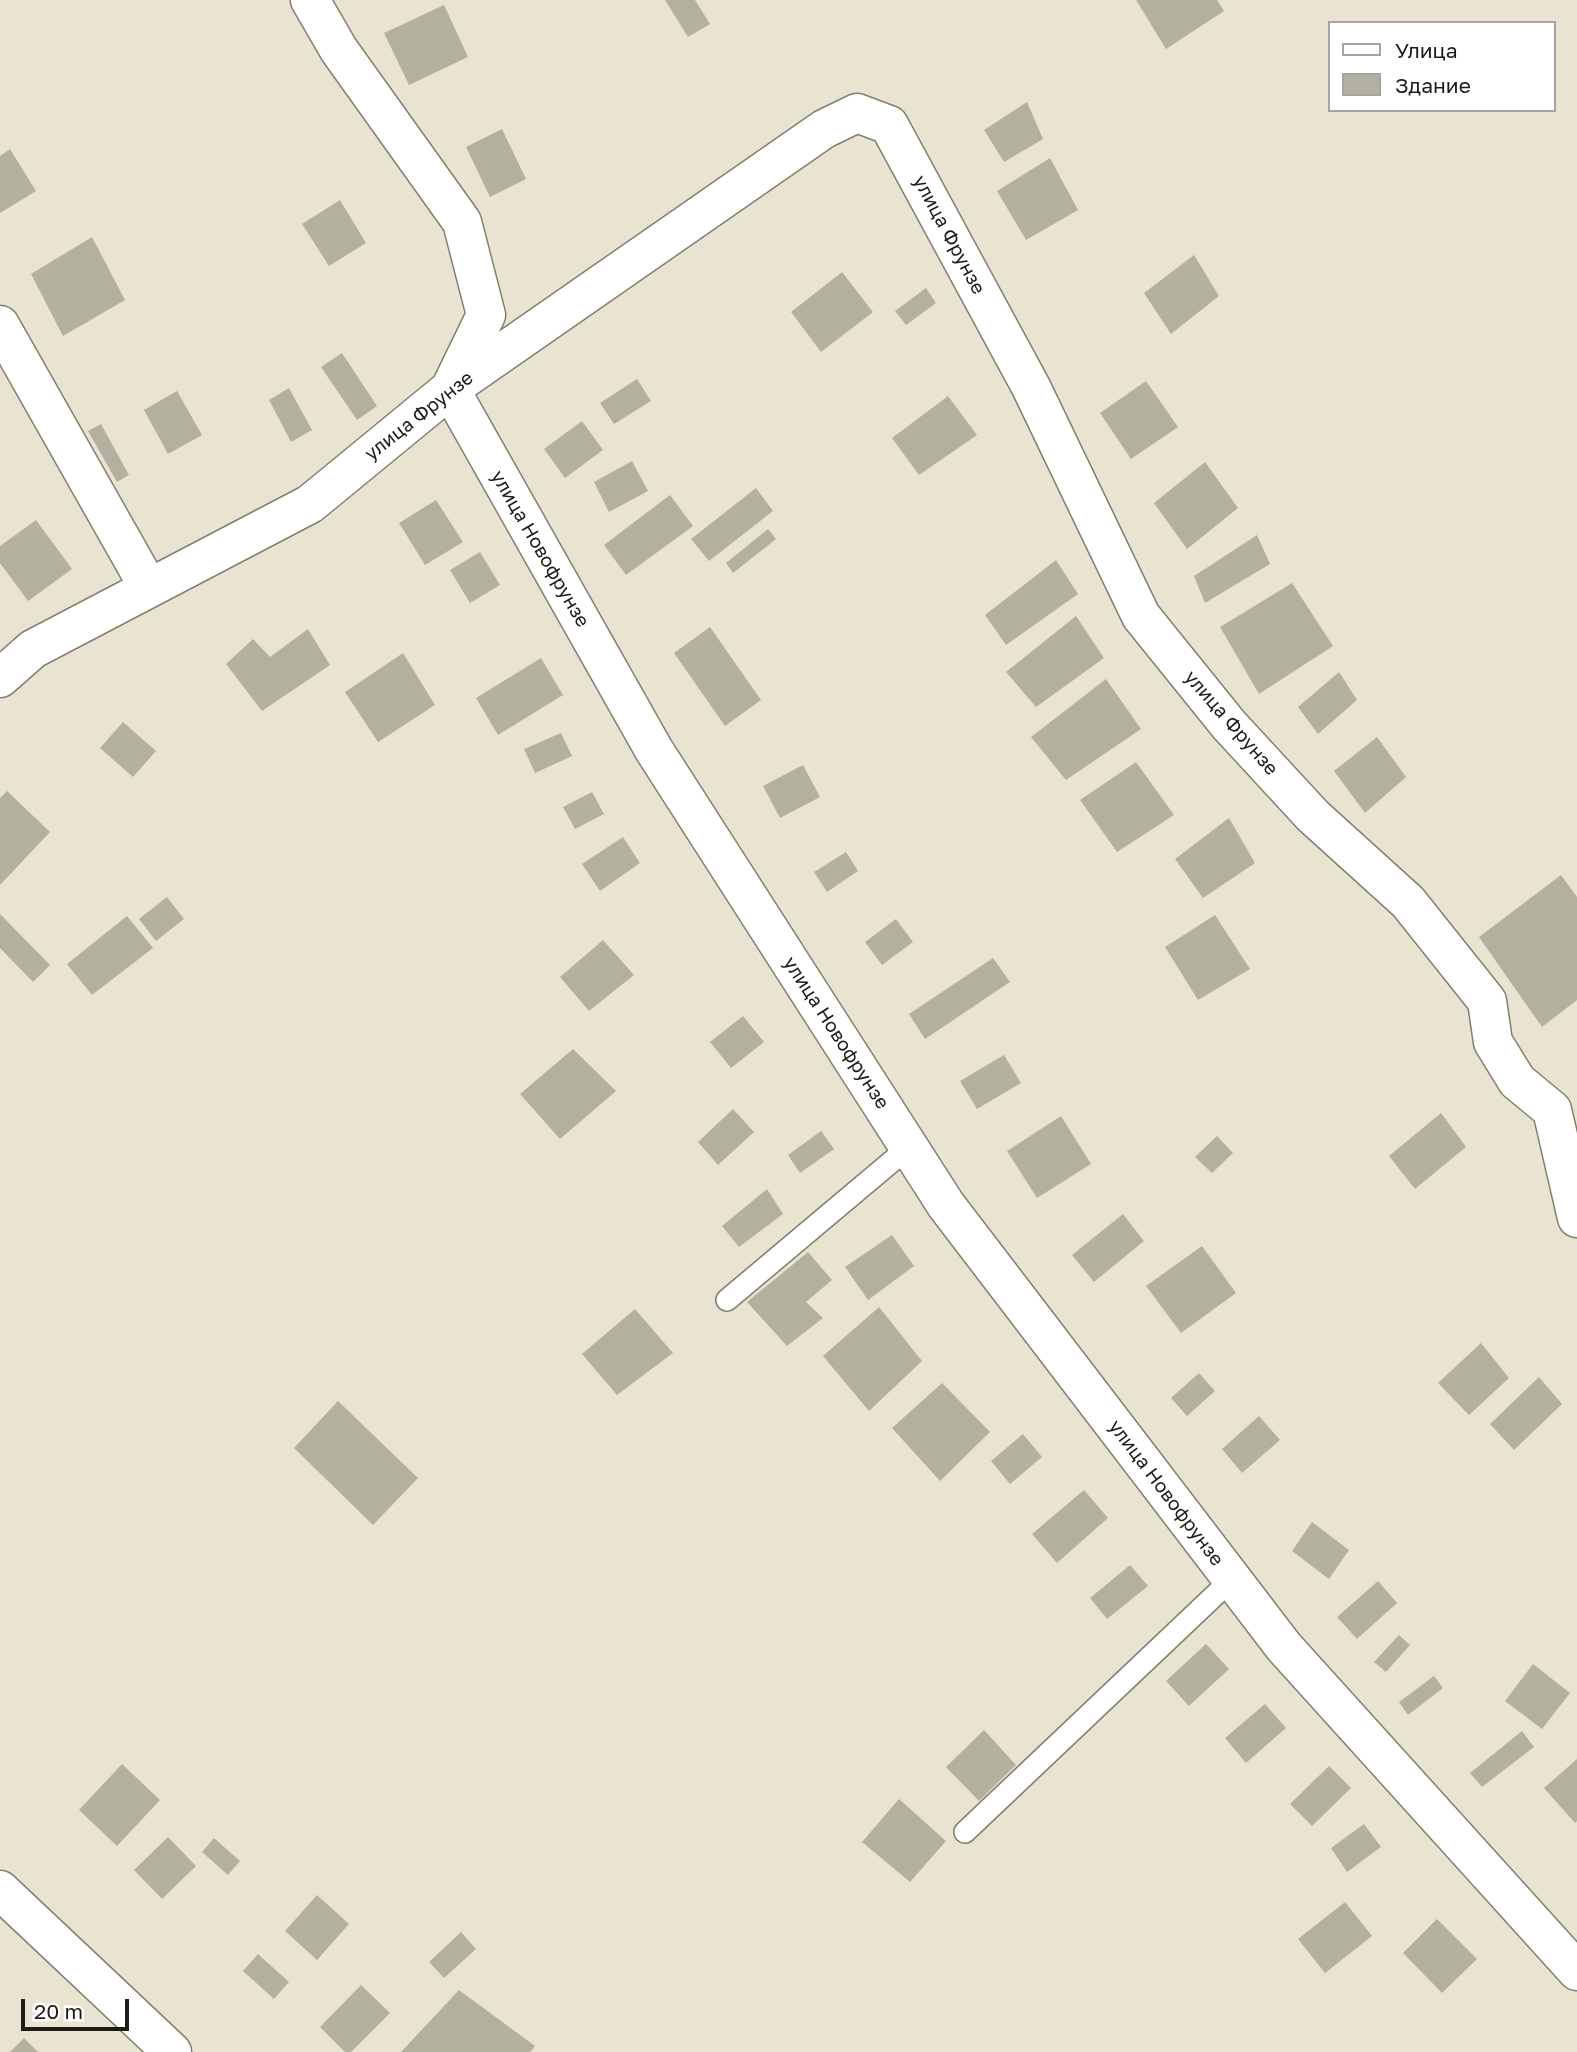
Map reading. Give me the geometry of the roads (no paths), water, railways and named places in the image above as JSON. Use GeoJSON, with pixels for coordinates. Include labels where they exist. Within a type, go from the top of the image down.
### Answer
{"type":"FeatureCollection","features":[{"type":"Feature","properties":{"kind":"street"},"geometry":{"type":"LineString","coordinates":[[310,0],[339,50],[462,222],[486,315],[450,389]]}},
{"type":"Feature","properties":{"kind":"street","name":"улица Фрунзе"},"geometry":{"type":"LineString","coordinates":[[0,678],[33,649],[310,504],[450,389],[824,129],[857,113],[889,125],[1031,387],[1141,616],[1229,724],[1313,816],[1408,902],[1487,1001],[1493,1042],[1517,1081],[1552,1110],[1577,1218]]}},
{"type":"Feature","properties":{"kind":"street"},"geometry":{"type":"LineString","coordinates":[[0,326],[149,588]]}},
{"type":"Feature","properties":{"kind":"street","name":"улица Новофрунзе"},"geometry":{"type":"LineString","coordinates":[[450,389],[654,750],[946,1205],[1284,1647],[1577,1971]]}},
{"type":"Feature","properties":{"kind":"street"},"geometry":{"type":"LineString","coordinates":[[0,1890],[172,2052]]}},
{"type":"Feature","properties":{"kind":"lane"},"geometry":{"type":"LineString","coordinates":[[727,1300],[909,1147]]}},
{"type":"Feature","properties":{"kind":"lane"},"geometry":{"type":"LineString","coordinates":[[965,1832],[1232,1579]]}}]}
